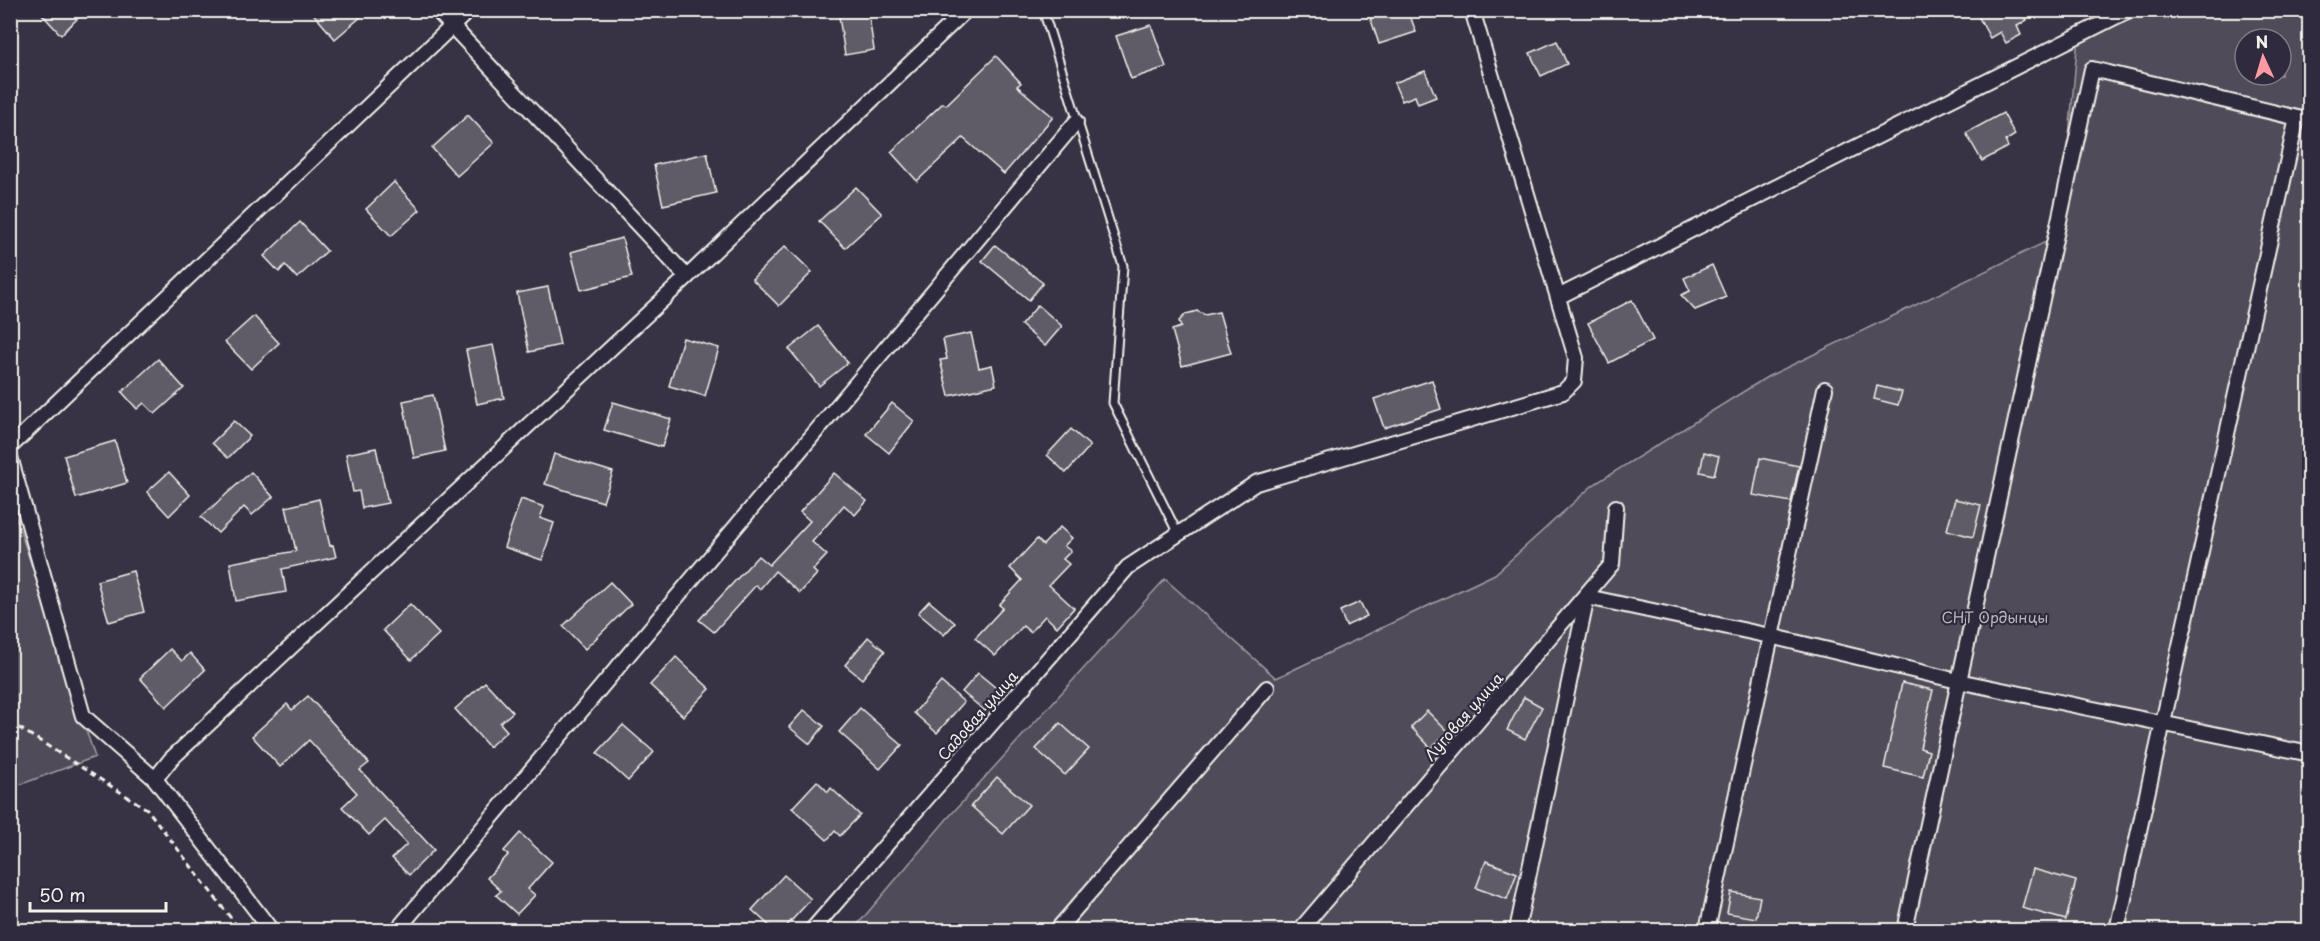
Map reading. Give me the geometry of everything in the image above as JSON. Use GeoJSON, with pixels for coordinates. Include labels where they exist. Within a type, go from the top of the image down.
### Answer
{"type":"FeatureCollection","features":[{"type":"Feature","properties":{"kind":"street"},"geometry":{"type":"LineString","coordinates":[[437,10],[687,277]]}},
{"type":"Feature","properties":{"kind":"street"},"geometry":{"type":"LineString","coordinates":[[10,447],[469,10]]}},
{"type":"Feature","properties":{"kind":"street"},"geometry":{"type":"LineString","coordinates":[[155,779],[180,750],[687,277],[966,10]]}},
{"type":"Feature","properties":{"kind":"street","name":"Садовая улица"},"geometry":{"type":"LineString","coordinates":[[812,930],[1128,567],[1178,532],[1256,483],[1563,392],[1574,381],[1576,358],[1472,10]]}},
{"type":"Feature","properties":{"kind":"street"},"geometry":{"type":"LineString","coordinates":[[1558,297],[2129,10]]}},
{"type":"Feature","properties":{"kind":"street"},"geometry":{"type":"LineString","coordinates":[[1905,930],[2092,69],[2303,120],[2118,930]]}},
{"type":"Feature","properties":{"kind":"street"},"geometry":{"type":"LineString","coordinates":[[397,930],[1076,122]]}},
{"type":"Feature","properties":{"kind":"street"},"geometry":{"type":"LineString","coordinates":[[1707,930],[1825,390]]}},
{"type":"Feature","properties":{"kind":"street"},"geometry":{"type":"LineString","coordinates":[[10,457],[83,716],[155,779],[271,930]]}},
{"type":"Feature","properties":{"kind":"street","name":"Луговая улица"},"geometry":{"type":"LineString","coordinates":[[1300,930],[1587,597],[1612,564],[1617,507]]}},
{"type":"Feature","properties":{"kind":"street"},"geometry":{"type":"LineString","coordinates":[[1517,930],[1587,597],[1770,636],[1958,681],[2310,754]]}},
{"type":"Feature","properties":{"kind":"street"},"geometry":{"type":"LineString","coordinates":[[1057,930],[1267,687]]}},
{"type":"Feature","properties":{"kind":"lane"},"geometry":{"type":"LineString","coordinates":[[1043,10],[1076,122],[1123,266],[1113,403],[1178,532]]}},
{"type":"Feature","properties":{"kind":"path"},"geometry":{"type":"LineString","coordinates":[[10,722],[147,809],[240,930]]}},
{"type":"Feature","properties":{"kind":"green space","name":"СНТ Ордынцы"},"geometry":{"type":"Polygon","coordinates":[[[2131,11],[2309,11],[2309,930],[853,930],[946,820],[1165,579],[1276,678],[1495,574],[1593,485],[1767,377],[2060,235],[2078,37],[2131,11]]]}},
{"type":"Feature","properties":{"kind":"green space"},"geometry":{"type":"Polygon","coordinates":[[[10,500],[95,757],[11,788],[10,788],[10,500]]]}},
{"type":"Feature","properties":{"kind":"building"},"geometry":{"type":"Polygon","coordinates":[[[38,10],[86,10],[61,35],[38,10]]]}},
{"type":"Feature","properties":{"kind":"building"},"geometry":{"type":"Polygon","coordinates":[[[310,10],[369,10],[335,39],[310,10]]]}},
{"type":"Feature","properties":{"kind":"building"},"geometry":{"type":"Polygon","coordinates":[[[838,10],[868,10],[874,50],[845,55],[838,10]]]}},
{"type":"Feature","properties":{"kind":"building"},"geometry":{"type":"Polygon","coordinates":[[[1388,10],[1408,10],[1416,32],[1379,44],[1370,17],[1388,10]]]}},
{"type":"Feature","properties":{"kind":"building"},"geometry":{"type":"Polygon","coordinates":[[[1975,10],[2022,10],[2027,20],[2017,26],[2021,35],[2006,43],[2000,32],[1990,38],[1975,10]]]}},
{"type":"Feature","properties":{"kind":"building"},"geometry":{"type":"Polygon","coordinates":[[[1151,25],[1166,67],[1131,79],[1116,36],[1151,25]]]}},
{"type":"Feature","properties":{"kind":"building"},"geometry":{"type":"Polygon","coordinates":[[[1557,41],[1567,64],[1541,76],[1530,53],[1557,41]]]}},
{"type":"Feature","properties":{"kind":"building"},"geometry":{"type":"Polygon","coordinates":[[[996,56],[1021,83],[1017,86],[1053,117],[1004,174],[963,138],[917,181],[891,152],[943,103],[946,105],[996,56]]]}},
{"type":"Feature","properties":{"kind":"building"},"geometry":{"type":"Polygon","coordinates":[[[1425,71],[1436,97],[1418,104],[1415,96],[1402,101],[1394,83],[1425,71]]]}},
{"type":"Feature","properties":{"kind":"building"},"geometry":{"type":"Polygon","coordinates":[[[2003,113],[2015,135],[2005,141],[2008,147],[1982,161],[1966,133],[2003,113]]]}},
{"type":"Feature","properties":{"kind":"building"},"geometry":{"type":"Polygon","coordinates":[[[468,115],[494,143],[457,176],[432,148],[468,115]]]}},
{"type":"Feature","properties":{"kind":"building"},"geometry":{"type":"Polygon","coordinates":[[[707,153],[716,193],[663,205],[654,165],[707,153]]]}},
{"type":"Feature","properties":{"kind":"building"},"geometry":{"type":"Polygon","coordinates":[[[394,182],[420,210],[391,236],[366,209],[394,182]]]}},
{"type":"Feature","properties":{"kind":"building"},"geometry":{"type":"Polygon","coordinates":[[[856,187],[882,214],[845,248],[819,221],[856,187]]]}},
{"type":"Feature","properties":{"kind":"building"},"geometry":{"type":"Polygon","coordinates":[[[300,222],[327,251],[297,278],[285,265],[279,272],[264,256],[300,222]]]}},
{"type":"Feature","properties":{"kind":"building"},"geometry":{"type":"Polygon","coordinates":[[[622,238],[632,277],[581,290],[571,252],[622,238]]]}},
{"type":"Feature","properties":{"kind":"building"},"geometry":{"type":"Polygon","coordinates":[[[995,245],[1043,283],[1029,300],[982,261],[995,245]]]}},
{"type":"Feature","properties":{"kind":"building"},"geometry":{"type":"Polygon","coordinates":[[[785,246],[812,272],[779,306],[752,279],[785,246]]]}},
{"type":"Feature","properties":{"kind":"building"},"geometry":{"type":"Polygon","coordinates":[[[1712,265],[1726,297],[1695,310],[1681,295],[1690,291],[1684,278],[1712,265]]]}},
{"type":"Feature","properties":{"kind":"building"},"geometry":{"type":"Polygon","coordinates":[[[548,287],[560,345],[529,352],[517,293],[548,287]]]}},
{"type":"Feature","properties":{"kind":"building"},"geometry":{"type":"Polygon","coordinates":[[[1632,300],[1653,340],[1609,363],[1588,323],[1632,300]]]}},
{"type":"Feature","properties":{"kind":"building"},"geometry":{"type":"Polygon","coordinates":[[[1038,305],[1062,326],[1045,346],[1021,325],[1038,305]]]}},
{"type":"Feature","properties":{"kind":"building"},"geometry":{"type":"Polygon","coordinates":[[[1197,311],[1205,315],[1219,312],[1231,353],[1182,366],[1172,330],[1181,327],[1179,321],[1186,314],[1197,311]]]}},
{"type":"Feature","properties":{"kind":"building"},"geometry":{"type":"Polygon","coordinates":[[[254,316],[279,343],[251,369],[225,342],[254,316]]]}},
{"type":"Feature","properties":{"kind":"building"},"geometry":{"type":"Polygon","coordinates":[[[818,326],[848,363],[819,386],[789,349],[818,326]]]}},
{"type":"Feature","properties":{"kind":"building"},"geometry":{"type":"Polygon","coordinates":[[[971,333],[979,368],[992,365],[996,385],[949,396],[940,360],[947,359],[943,339],[971,333]]]}},
{"type":"Feature","properties":{"kind":"building"},"geometry":{"type":"Polygon","coordinates":[[[683,338],[719,348],[705,396],[669,386],[683,338]]]}},
{"type":"Feature","properties":{"kind":"building"},"geometry":{"type":"Polygon","coordinates":[[[493,345],[504,398],[477,404],[466,350],[493,345]]]}},
{"type":"Feature","properties":{"kind":"building"},"geometry":{"type":"Polygon","coordinates":[[[158,359],[184,388],[155,414],[144,403],[137,409],[122,392],[158,359]]]}},
{"type":"Feature","properties":{"kind":"building"},"geometry":{"type":"Polygon","coordinates":[[[1432,380],[1441,409],[1384,428],[1374,399],[1432,380]]]}},
{"type":"Feature","properties":{"kind":"building"},"geometry":{"type":"Polygon","coordinates":[[[1877,386],[1902,392],[1898,405],[1874,399],[1877,386]]]}},
{"type":"Feature","properties":{"kind":"building"},"geometry":{"type":"Polygon","coordinates":[[[433,395],[445,451],[414,458],[403,401],[433,395]]]}},
{"type":"Feature","properties":{"kind":"building"},"geometry":{"type":"Polygon","coordinates":[[[613,402],[671,419],[662,447],[604,430],[613,402]]]}},
{"type":"Feature","properties":{"kind":"building"},"geometry":{"type":"Polygon","coordinates":[[[892,403],[914,421],[889,453],[866,434],[892,403]]]}},
{"type":"Feature","properties":{"kind":"building"},"geometry":{"type":"Polygon","coordinates":[[[234,421],[250,436],[228,458],[212,443],[234,421]]]}},
{"type":"Feature","properties":{"kind":"building"},"geometry":{"type":"Polygon","coordinates":[[[1071,429],[1090,446],[1066,473],[1047,455],[1071,429]]]}},
{"type":"Feature","properties":{"kind":"building"},"geometry":{"type":"Polygon","coordinates":[[[115,441],[127,483],[76,498],[64,456],[115,441]]]}},
{"type":"Feature","properties":{"kind":"building"},"geometry":{"type":"Polygon","coordinates":[[[376,448],[388,503],[362,508],[359,491],[353,492],[346,454],[376,448]]]}},
{"type":"Feature","properties":{"kind":"building"},"geometry":{"type":"Polygon","coordinates":[[[1704,452],[1719,456],[1714,475],[1700,472],[1704,452]]]}},
{"type":"Feature","properties":{"kind":"building"},"geometry":{"type":"Polygon","coordinates":[[[554,454],[613,472],[603,502],[545,484],[554,454]]]}},
{"type":"Feature","properties":{"kind":"building"},"geometry":{"type":"Polygon","coordinates":[[[1760,458],[1799,466],[1791,502],[1753,495],[1760,458]]]}},
{"type":"Feature","properties":{"kind":"building"},"geometry":{"type":"Polygon","coordinates":[[[169,472],[190,495],[169,516],[147,492],[169,472]]]}},
{"type":"Feature","properties":{"kind":"building"},"geometry":{"type":"Polygon","coordinates":[[[251,472],[273,497],[252,515],[244,507],[218,533],[201,517],[251,472]]]}},
{"type":"Feature","properties":{"kind":"building"},"geometry":{"type":"Polygon","coordinates":[[[834,473],[867,501],[855,515],[844,505],[812,542],[827,555],[813,570],[817,574],[800,593],[775,571],[760,589],[756,585],[714,632],[699,620],[758,556],[769,565],[810,521],[800,512],[834,473]]]}},
{"type":"Feature","properties":{"kind":"building"},"geometry":{"type":"Polygon","coordinates":[[[319,499],[330,546],[333,545],[336,557],[282,569],[286,592],[236,601],[230,563],[296,551],[286,507],[319,499]]]}},
{"type":"Feature","properties":{"kind":"building"},"geometry":{"type":"Polygon","coordinates":[[[521,499],[544,507],[540,518],[554,523],[542,560],[504,547],[521,499]]]}},
{"type":"Feature","properties":{"kind":"building"},"geometry":{"type":"Polygon","coordinates":[[[1955,499],[1981,505],[1973,537],[1947,530],[1955,499]]]}},
{"type":"Feature","properties":{"kind":"building"},"geometry":{"type":"Polygon","coordinates":[[[1060,527],[1072,538],[1064,546],[1071,551],[1063,559],[1069,564],[1049,585],[1074,608],[1057,627],[1045,616],[1030,632],[1023,626],[995,656],[975,638],[1003,608],[999,605],[1022,580],[1010,568],[1037,539],[1043,545],[1060,527]]]}},
{"type":"Feature","properties":{"kind":"building"},"geometry":{"type":"Polygon","coordinates":[[[133,571],[144,612],[109,622],[97,581],[133,571]]]}},
{"type":"Feature","properties":{"kind":"building"},"geometry":{"type":"Polygon","coordinates":[[[610,582],[631,604],[585,649],[563,626],[610,582]]]}},
{"type":"Feature","properties":{"kind":"building"},"geometry":{"type":"Polygon","coordinates":[[[929,601],[955,623],[944,635],[918,613],[929,601]]]}},
{"type":"Feature","properties":{"kind":"building"},"geometry":{"type":"Polygon","coordinates":[[[1360,602],[1367,616],[1346,626],[1340,611],[1360,602]]]}},
{"type":"Feature","properties":{"kind":"building"},"geometry":{"type":"Polygon","coordinates":[[[410,604],[439,634],[411,660],[383,630],[410,604]]]}},
{"type":"Feature","properties":{"kind":"building"},"geometry":{"type":"Polygon","coordinates":[[[868,637],[885,651],[862,679],[845,665],[868,637]]]}},
{"type":"Feature","properties":{"kind":"building"},"geometry":{"type":"Polygon","coordinates":[[[170,649],[182,661],[190,653],[205,670],[166,707],[140,678],[170,649]]]}},
{"type":"Feature","properties":{"kind":"building"},"geometry":{"type":"Polygon","coordinates":[[[676,657],[710,689],[683,716],[650,685],[676,657]]]}},
{"type":"Feature","properties":{"kind":"building"},"geometry":{"type":"Polygon","coordinates":[[[978,673],[1001,692],[985,711],[962,692],[978,673]]]}},
{"type":"Feature","properties":{"kind":"building"},"geometry":{"type":"Polygon","coordinates":[[[485,682],[513,712],[500,723],[507,731],[489,747],[455,709],[485,682]]]}},
{"type":"Feature","properties":{"kind":"building"},"geometry":{"type":"Polygon","coordinates":[[[941,682],[964,702],[937,733],[914,713],[941,682]]]}},
{"type":"Feature","properties":{"kind":"building"},"geometry":{"type":"Polygon","coordinates":[[[1902,683],[1933,690],[1920,748],[1929,751],[1923,777],[1884,768],[1902,683]]]}},
{"type":"Feature","properties":{"kind":"building"},"geometry":{"type":"Polygon","coordinates":[[[308,696],[369,763],[360,770],[434,850],[409,875],[392,858],[407,844],[385,820],[369,835],[342,807],[357,793],[309,740],[280,767],[252,736],[287,704],[292,710],[308,696]]]}},
{"type":"Feature","properties":{"kind":"building"},"geometry":{"type":"Polygon","coordinates":[[[1524,697],[1542,707],[1525,739],[1507,730],[1524,697]]]}},
{"type":"Feature","properties":{"kind":"building"},"geometry":{"type":"Polygon","coordinates":[[[860,708],[902,745],[880,769],[839,732],[860,708]]]}},
{"type":"Feature","properties":{"kind":"building"},"geometry":{"type":"Polygon","coordinates":[[[804,710],[824,726],[810,744],[789,727],[804,710]]]}},
{"type":"Feature","properties":{"kind":"building"},"geometry":{"type":"Polygon","coordinates":[[[1427,711],[1448,732],[1431,748],[1411,727],[1427,711]]]}},
{"type":"Feature","properties":{"kind":"building"},"geometry":{"type":"Polygon","coordinates":[[[1060,723],[1089,749],[1065,775],[1036,749],[1060,723]]]}},
{"type":"Feature","properties":{"kind":"building"},"geometry":{"type":"Polygon","coordinates":[[[623,725],[654,752],[628,781],[597,753],[623,725]]]}},
{"type":"Feature","properties":{"kind":"building"},"geometry":{"type":"Polygon","coordinates":[[[997,777],[1029,805],[1003,834],[971,806],[997,777]]]}},
{"type":"Feature","properties":{"kind":"building"},"geometry":{"type":"Polygon","coordinates":[[[817,781],[828,792],[831,788],[860,815],[840,836],[835,831],[827,840],[792,808],[817,781]]]}},
{"type":"Feature","properties":{"kind":"building"},"geometry":{"type":"Polygon","coordinates":[[[520,833],[552,862],[528,889],[535,895],[517,914],[496,895],[501,891],[487,878],[508,855],[504,851],[520,833]]]}},
{"type":"Feature","properties":{"kind":"building"},"geometry":{"type":"Polygon","coordinates":[[[1486,861],[1517,873],[1507,899],[1476,888],[1486,861]]]}},
{"type":"Feature","properties":{"kind":"building"},"geometry":{"type":"Polygon","coordinates":[[[2033,869],[2076,881],[2066,920],[2022,908],[2033,869]]]}},
{"type":"Feature","properties":{"kind":"building"},"geometry":{"type":"Polygon","coordinates":[[[784,875],[811,899],[783,930],[774,930],[752,910],[784,875]]]}},
{"type":"Feature","properties":{"kind":"building"},"geometry":{"type":"Polygon","coordinates":[[[1731,892],[1760,897],[1756,918],[1727,913],[1731,892]]]}}]}
